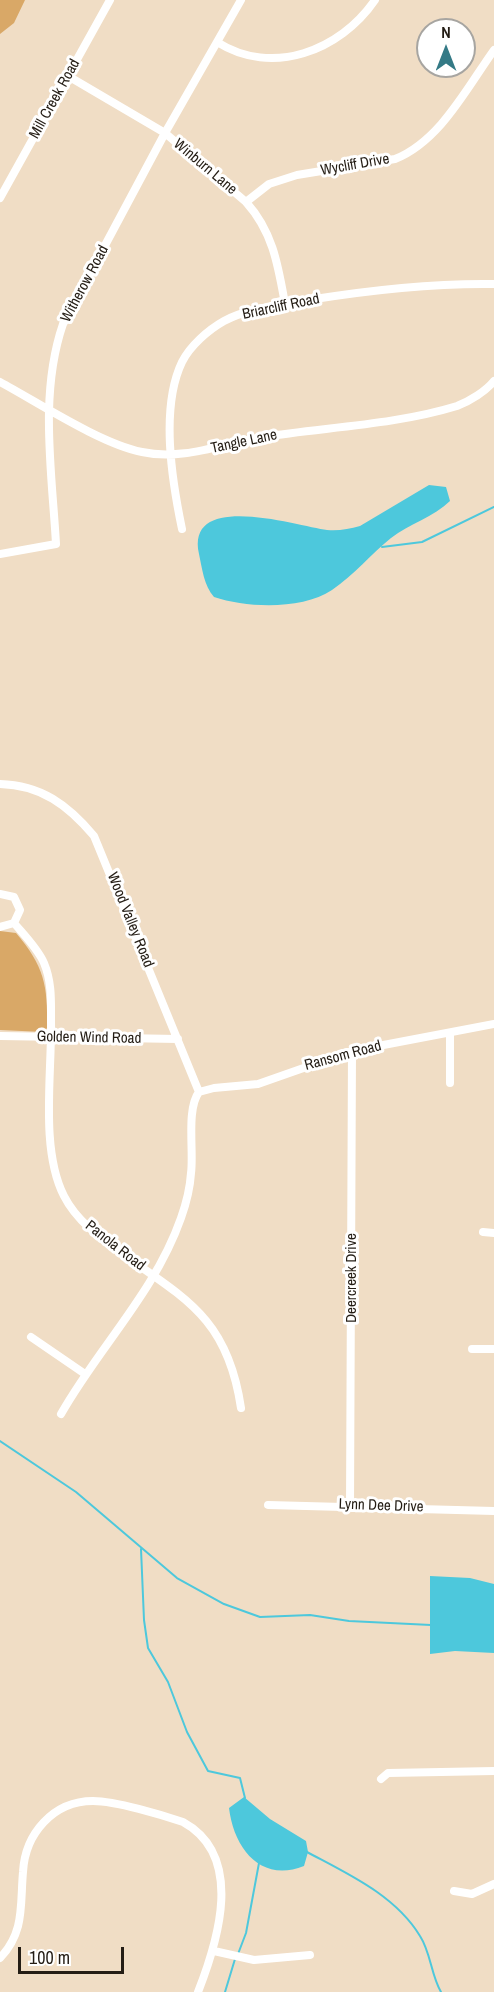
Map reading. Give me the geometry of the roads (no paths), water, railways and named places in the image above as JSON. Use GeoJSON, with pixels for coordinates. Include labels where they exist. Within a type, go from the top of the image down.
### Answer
{"type":"FeatureCollection","features":[{"type":"Feature","properties":{"kind":"street","name":"Mill Creek Road"},"geometry":{"type":"LineString","coordinates":[[0,198],[110,0]]}},
{"type":"Feature","properties":{"kind":"street","name":"Witherow Road"},"geometry":{"type":"LineString","coordinates":[[0,554],[56,544],[49,409],[55,349],[63,324],[165,133],[241,0]]}},
{"type":"Feature","properties":{"kind":"street"},"geometry":{"type":"LineString","coordinates":[[218,42],[234,52],[262,60],[312,51],[337,39],[356,23],[375,0]]}},
{"type":"Feature","properties":{"kind":"street","name":"Wycliff Drive"},"geometry":{"type":"LineString","coordinates":[[246,202],[269,184],[297,175],[395,159],[410,153],[436,130],[494,50]]}},
{"type":"Feature","properties":{"kind":"street","name":"Winburn Lane"},"geometry":{"type":"LineString","coordinates":[[68,76],[165,133],[246,202],[258,215],[271,237],[285,304]]}},
{"type":"Feature","properties":{"kind":"street","name":"Briarcliff Road"},"geometry":{"type":"LineString","coordinates":[[182,529],[172,455],[173,390],[187,354],[224,321],[285,304],[385,288],[455,283],[494,284]]}},
{"type":"Feature","properties":{"kind":"street","name":"Tangle Lane"},"geometry":{"type":"LineString","coordinates":[[0,382],[119,446],[143,453],[172,455],[458,405],[488,388],[494,381]]}},
{"type":"Feature","properties":{"kind":"street","name":"Wood Valley Road"},"geometry":{"type":"LineString","coordinates":[[1,784],[18,786],[56,799],[94,836],[198,1094],[193,1109],[191,1173],[186,1202],[170,1246],[154,1276],[85,1374],[61,1414]]}},
{"type":"Feature","properties":{"kind":"street"},"geometry":{"type":"LineString","coordinates":[[0,894],[11,895],[19,903],[20,914],[14,923],[0,927]]}},
{"type":"Feature","properties":{"kind":"street","name":"Panola Road"},"geometry":{"type":"LineString","coordinates":[[14,923],[43,961],[51,990],[48,1145],[64,1197],[81,1221],[105,1242],[180,1293],[201,1313],[219,1338],[232,1367],[241,1408]]}},
{"type":"Feature","properties":{"kind":"street","name":"Ransom Road"},"geometry":{"type":"LineString","coordinates":[[198,1094],[214,1088],[258,1084],[352,1051],[494,1024]]}},
{"type":"Feature","properties":{"kind":"street"},"geometry":{"type":"LineString","coordinates":[[450,1033],[450,1083]]}},
{"type":"Feature","properties":{"kind":"street","name":"Golden Wind Road"},"geometry":{"type":"LineString","coordinates":[[0,1036],[178,1040]]}},
{"type":"Feature","properties":{"kind":"street","name":"Deercreek Drive"},"geometry":{"type":"LineString","coordinates":[[350,1505],[352,1051]]}},
{"type":"Feature","properties":{"kind":"street"},"geometry":{"type":"LineString","coordinates":[[483,1232],[494,1233]]}},
{"type":"Feature","properties":{"kind":"street"},"geometry":{"type":"LineString","coordinates":[[31,1337],[85,1374]]}},
{"type":"Feature","properties":{"kind":"street"},"geometry":{"type":"LineString","coordinates":[[472,1349],[494,1349]]}},
{"type":"Feature","properties":{"kind":"street","name":"Lynn Dee Drive"},"geometry":{"type":"LineString","coordinates":[[268,1505],[350,1505],[494,1511]]}},
{"type":"Feature","properties":{"kind":"street"},"geometry":{"type":"LineString","coordinates":[[381,1779],[388,1773],[494,1771]]}},
{"type":"Feature","properties":{"kind":"street"},"geometry":{"type":"LineString","coordinates":[[0,1958],[16,1935],[21,1920],[23,1871],[31,1839],[42,1823],[60,1809],[92,1801],[174,1819],[189,1825],[214,1855],[220,1884],[220,1916],[214,1951],[198,1992]]}},
{"type":"Feature","properties":{"kind":"street"},"geometry":{"type":"LineString","coordinates":[[454,1891],[472,1894],[494,1884]]}},
{"type":"Feature","properties":{"kind":"street"},"geometry":{"type":"LineString","coordinates":[[214,1951],[254,1960],[310,1955]]}},
{"type":"Feature","properties":{"kind":"water"},"geometry":{"type":"Polygon","coordinates":[[[429,485],[446,487],[450,501],[437,512],[391,538],[340,584],[320,596],[290,604],[258,605],[214,597],[208,588],[199,554],[199,534],[209,522],[226,517],[248,516],[327,530],[348,529],[360,526],[429,485]]]}},
{"type":"Feature","properties":{"kind":"water"},"geometry":{"type":"Polygon","coordinates":[[[430,1576],[470,1578],[494,1584],[494,1653],[455,1651],[430,1654],[430,1576]]]}},
{"type":"Feature","properties":{"kind":"water"},"geometry":{"type":"Polygon","coordinates":[[[244,1797],[270,1819],[306,1841],[308,1852],[304,1866],[289,1870],[275,1870],[252,1859],[237,1837],[229,1808],[244,1797]]]}},
{"type":"Feature","properties":{"kind":"waterway"},"geometry":{"type":"LineString","coordinates":[[382,547],[422,542],[494,507]]}},
{"type":"Feature","properties":{"kind":"waterway"},"geometry":{"type":"LineString","coordinates":[[0,1441],[76,1492],[177,1578],[224,1604],[260,1617],[310,1615],[349,1621],[431,1625]]}},
{"type":"Feature","properties":{"kind":"waterway"},"geometry":{"type":"LineString","coordinates":[[141,1549],[144,1620],[148,1648],[168,1682],[187,1732],[208,1771],[240,1778],[245,1798]]}},
{"type":"Feature","properties":{"kind":"waterway"},"geometry":{"type":"LineString","coordinates":[[307,1852],[370,1887],[398,1909],[424,1943],[441,1992]]}},
{"type":"Feature","properties":{"kind":"waterway"},"geometry":{"type":"LineString","coordinates":[[238,1954],[246,1933],[259,1863]]}},
{"type":"Feature","properties":{"kind":"waterway"},"geometry":{"type":"LineString","coordinates":[[225,1992],[235,1959]]}}]}
